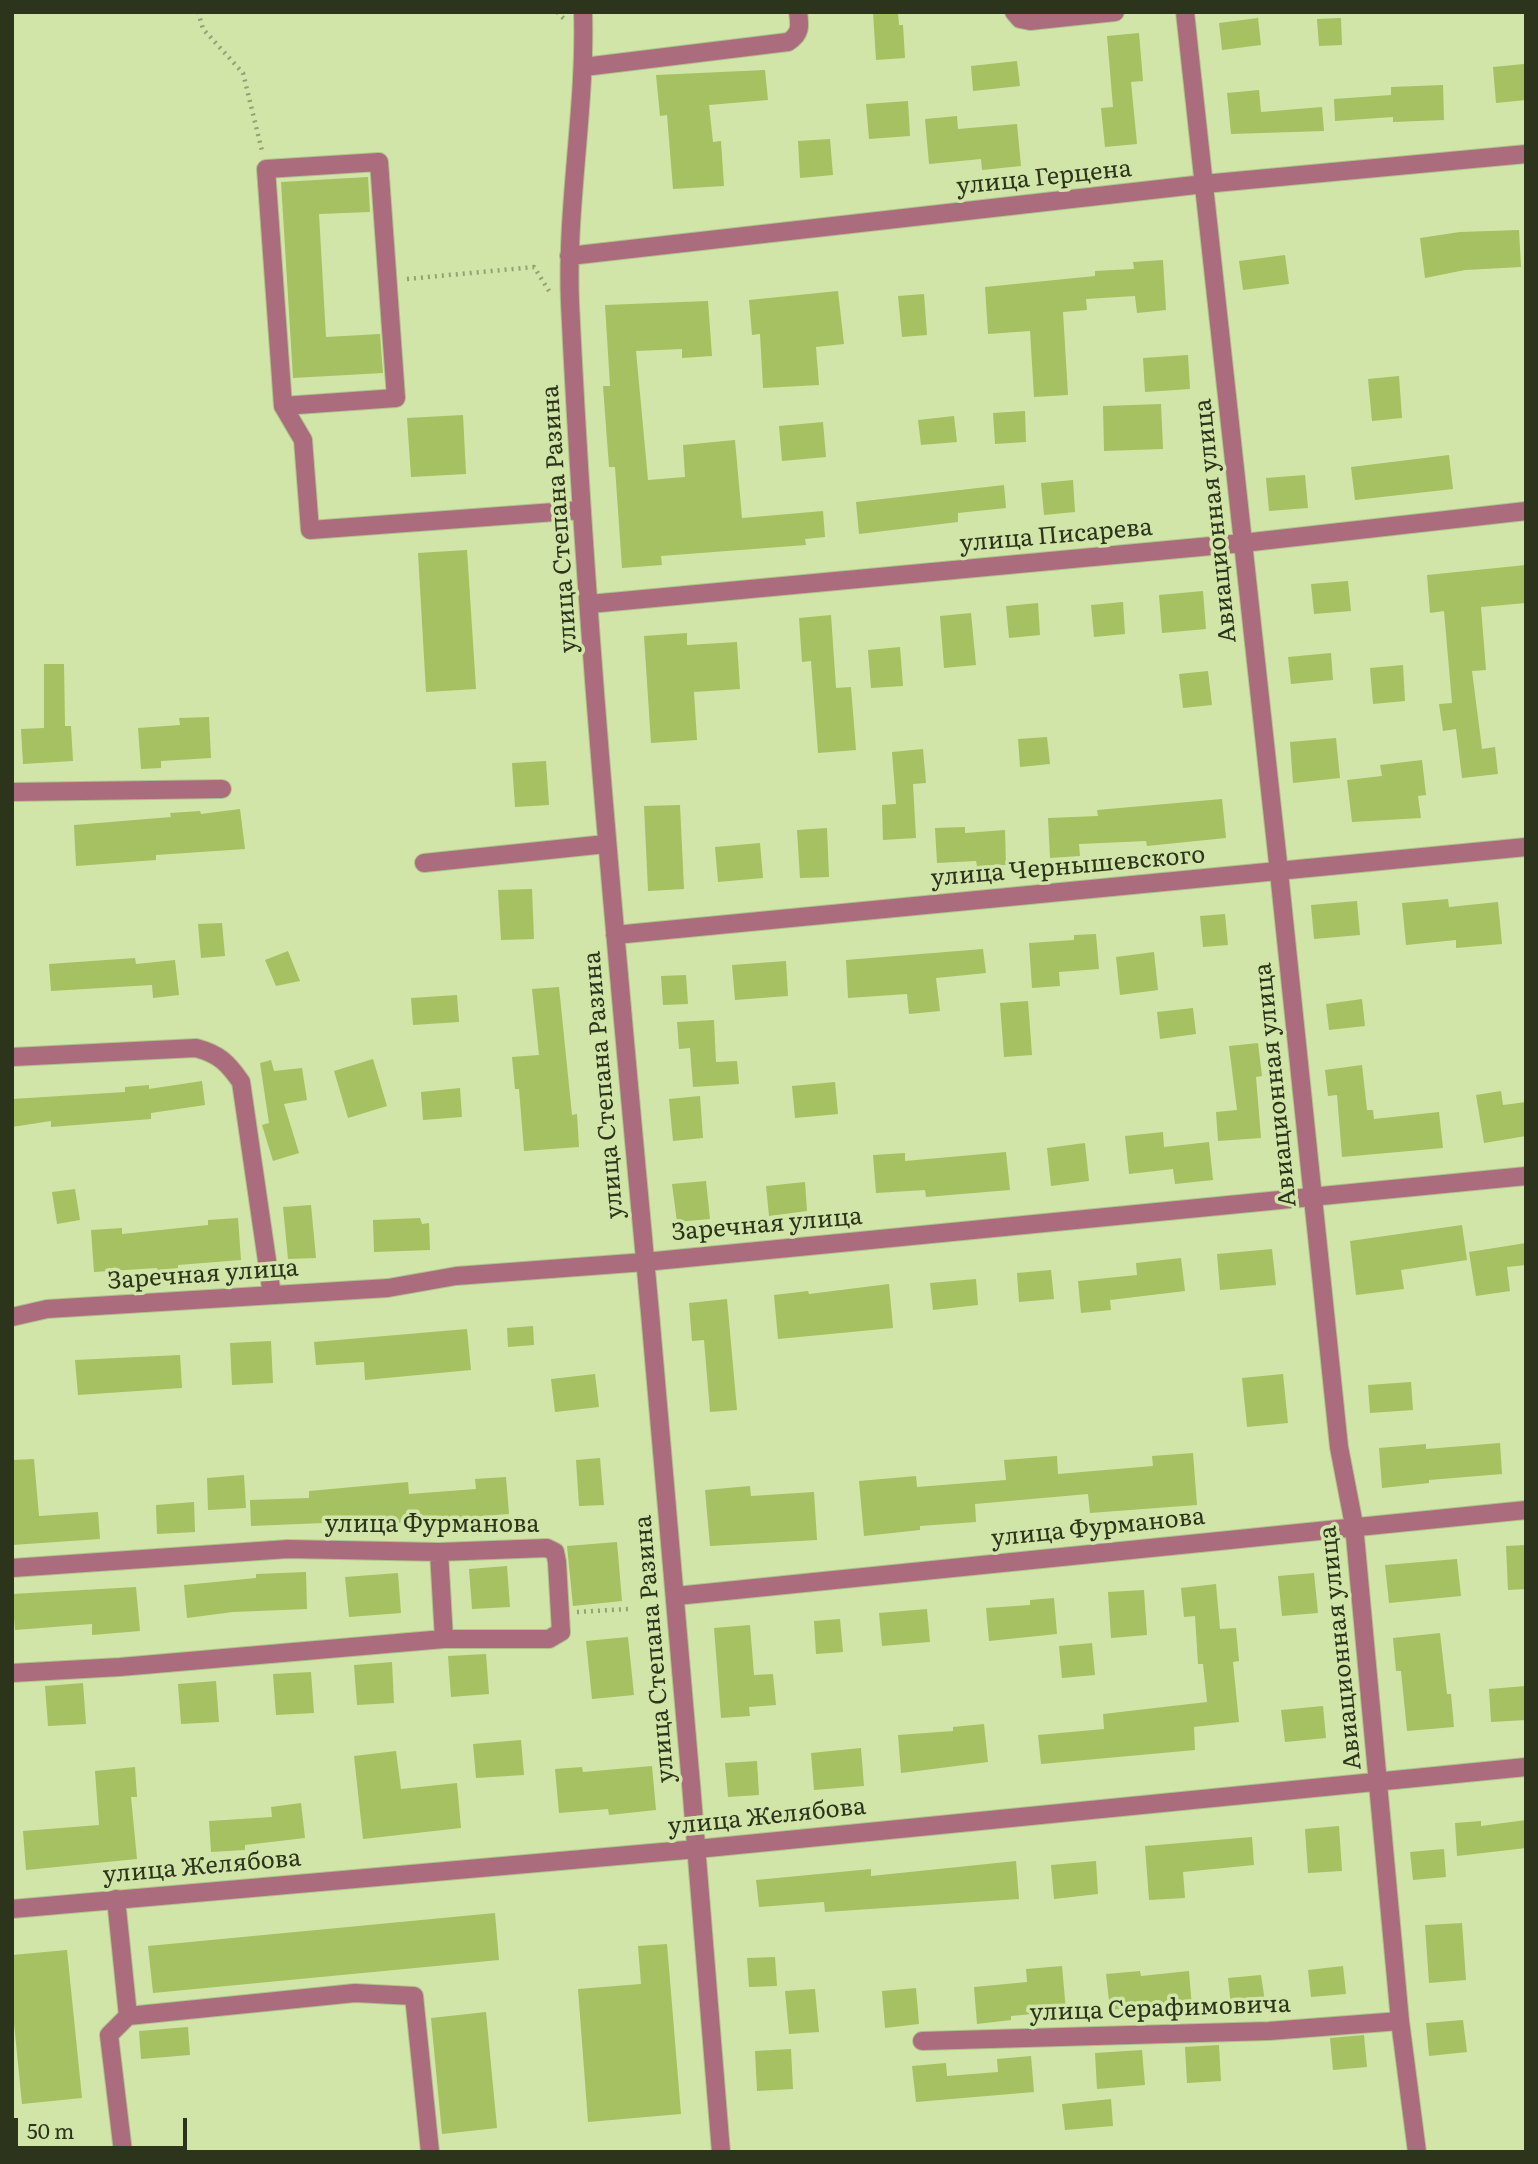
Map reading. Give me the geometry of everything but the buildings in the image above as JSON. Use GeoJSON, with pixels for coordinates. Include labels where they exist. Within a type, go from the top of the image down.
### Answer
{"type":"FeatureCollection","features":[{"type":"Feature","properties":{"kind":"street","name":"улица Степана Разина"},"geometry":{"type":"LineString","coordinates":[[583,12],[584,67],[569,256],[582,510],[606,844],[676,1597],[721,2152]]}},
{"type":"Feature","properties":{"kind":"street"},"geometry":{"type":"LineString","coordinates":[[584,67],[788,42],[796,37],[800,26],[798,12]]}},
{"type":"Feature","properties":{"kind":"street"},"geometry":{"type":"LineString","coordinates":[[1014,12],[1020,19],[1030,21],[1115,12]]}},
{"type":"Feature","properties":{"kind":"street","name":"Авиационная улица"},"geometry":{"type":"LineString","coordinates":[[1185,12],[1339,1447],[1354,1525],[1400,2021],[1417,2152]]}},
{"type":"Feature","properties":{"kind":"street","name":"улица Герцена"},"geometry":{"type":"LineString","coordinates":[[569,256],[1204,184],[1526,154]]}},
{"type":"Feature","properties":{"kind":"street"},"geometry":{"type":"LineString","coordinates":[[283,406],[396,398],[379,162],[266,169],[283,406],[303,440],[310,530],[582,510]]}},
{"type":"Feature","properties":{"kind":"street","name":"улица Писарева"},"geometry":{"type":"LineString","coordinates":[[590,604],[1243,543],[1526,511]]}},
{"type":"Feature","properties":{"kind":"street"},"geometry":{"type":"LineString","coordinates":[[12,792],[222,789]]}},
{"type":"Feature","properties":{"kind":"street"},"geometry":{"type":"LineString","coordinates":[[424,863],[606,844]]}},
{"type":"Feature","properties":{"kind":"street","name":"улица Чернышевского"},"geometry":{"type":"LineString","coordinates":[[615,935],[1526,847]]}},
{"type":"Feature","properties":{"kind":"street"},"geometry":{"type":"LineString","coordinates":[[12,1057],[196,1048],[215,1053],[228,1063],[242,1082],[272,1295]]}},
{"type":"Feature","properties":{"kind":"street","name":"Заречная улица"},"geometry":{"type":"LineString","coordinates":[[12,1317],[47,1309],[388,1288],[456,1276],[645,1262],[1526,1176]]}},
{"type":"Feature","properties":{"kind":"street","name":"улица Фурманова"},"geometry":{"type":"LineString","coordinates":[[676,1597],[1354,1525],[1526,1510]]}},
{"type":"Feature","properties":{"kind":"street","name":"улица Фурманова"},"geometry":{"type":"LineString","coordinates":[[12,1568],[288,1549],[439,1552],[547,1548],[555,1552],[561,1632]]}},
{"type":"Feature","properties":{"kind":"street"},"geometry":{"type":"LineString","coordinates":[[439,1552],[444,1639]]}},
{"type":"Feature","properties":{"kind":"street"},"geometry":{"type":"LineString","coordinates":[[12,1673],[134,1666],[444,1639],[549,1639],[561,1632]]}},
{"type":"Feature","properties":{"kind":"street","name":"улица Желябова"},"geometry":{"type":"LineString","coordinates":[[12,1909],[697,1849],[1526,1767]]}},
{"type":"Feature","properties":{"kind":"street"},"geometry":{"type":"LineString","coordinates":[[116,1899],[128,2016]]}},
{"type":"Feature","properties":{"kind":"street"},"geometry":{"type":"LineString","coordinates":[[123,2152],[109,2035],[128,2016],[355,1993],[414,1996],[430,2152]]}},
{"type":"Feature","properties":{"kind":"street","name":"улица Серафимовича"},"geometry":{"type":"LineString","coordinates":[[922,2041],[1269,2031],[1400,2021]]}},
{"type":"Feature","properties":{"kind":"path"},"geometry":{"type":"LineString","coordinates":[[198,12],[203,29],[243,73],[266,169]]}},
{"type":"Feature","properties":{"kind":"path"},"geometry":{"type":"LineString","coordinates":[[401,280],[534,267],[555,301]]}},
{"type":"Feature","properties":{"kind":"path"},"geometry":{"type":"LineString","coordinates":[[561,1632],[577,1625],[576,1612],[628,1609]]}}]}
